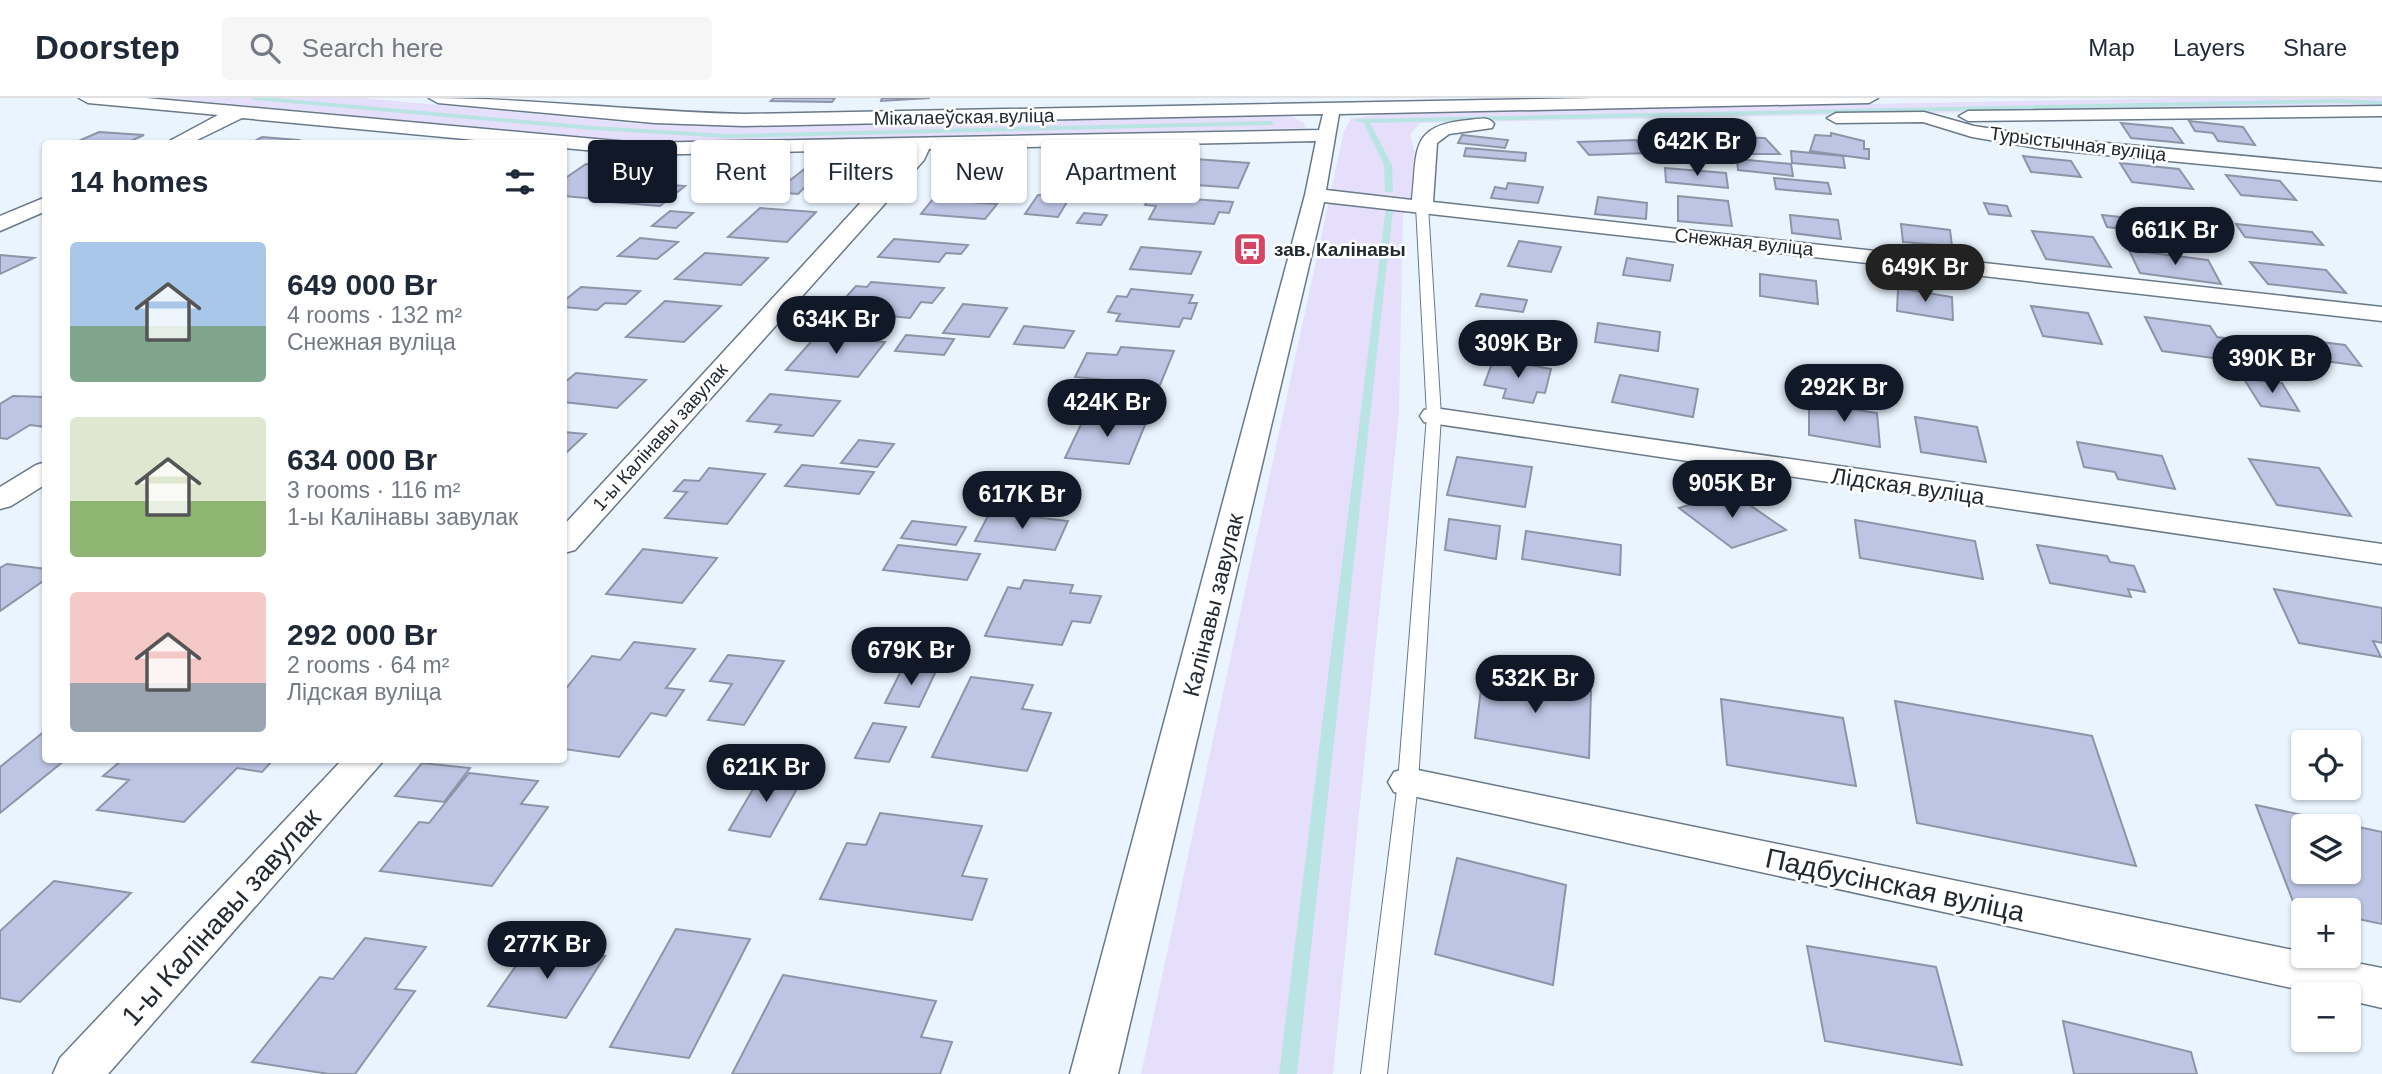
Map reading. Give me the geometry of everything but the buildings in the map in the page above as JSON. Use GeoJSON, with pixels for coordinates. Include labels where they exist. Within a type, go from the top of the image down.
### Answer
{"type":"FeatureCollection","features":[{"type":"Feature","properties":{"kind":"street"},"geometry":{"type":"LineString","coordinates":[[88,98],[524,140]]}},
{"type":"Feature","properties":{"kind":"street","name":"Мікалаеўская вуліца"},"geometry":{"type":"LineString","coordinates":[[438,98],[583,113],[697,120],[1072,107],[1329,122],[1869,98]]}},
{"type":"Feature","properties":{"kind":"street"},"geometry":{"type":"LineString","coordinates":[[1924,117],[2382,111]]}},
{"type":"Feature","properties":{"kind":"street"},"geometry":{"type":"LineString","coordinates":[[181,140],[240,112]]}},
{"type":"Feature","properties":{"kind":"street","name":"Турыстычная вуліца"},"geometry":{"type":"LineString","coordinates":[[1814,119],[1924,117],[1972,131],[2043,143],[2382,175]]}},
{"type":"Feature","properties":{"kind":"street"},"geometry":{"type":"LineString","coordinates":[[1422,206],[1427,171],[1424,143],[1433,133],[1442,130],[1483,124],[1705,121]]}},
{"type":"Feature","properties":{"kind":"street"},"geometry":{"type":"LineString","coordinates":[[567,144],[639,149],[922,143],[1329,122]]}},
{"type":"Feature","properties":{"kind":"street","name":"Калінавы завулак"},"geometry":{"type":"LineString","coordinates":[[1094,1074],[1315,195],[1329,122]]}},
{"type":"Feature","properties":{"kind":"street","name":"1-ы Калінавы завулак"},"geometry":{"type":"LineString","coordinates":[[567,540],[917,156],[922,143]]}},
{"type":"Feature","properties":{"kind":"street","name":"Снежная вуліца"},"geometry":{"type":"LineString","coordinates":[[1315,195],[2382,314]]}},
{"type":"Feature","properties":{"kind":"street"},"geometry":{"type":"LineString","coordinates":[[0,224],[42,206]]}},
{"type":"Feature","properties":{"kind":"street","name":"Лідская вуліца"},"geometry":{"type":"LineString","coordinates":[[1434,416],[2382,554]]}},
{"type":"Feature","properties":{"kind":"street"},"geometry":{"type":"LineString","coordinates":[[0,500],[42,474]]}},
{"type":"Feature","properties":{"kind":"street","name":"1-ы Калінавы завулак"},"geometry":{"type":"LineString","coordinates":[[77,1074],[362,763]]}},
{"type":"Feature","properties":{"kind":"street","name":"Падбусінская вуліца"},"geometry":{"type":"LineString","coordinates":[[1408,782],[2382,988]]}},
{"type":"Feature","properties":{"kind":"lane"},"geometry":{"type":"LineString","coordinates":[[1374,1074],[1408,782],[1434,416],[1422,206]]}},
{"type":"Feature","properties":{"kind":"shaded area"},"geometry":{"type":"Polygon","coordinates":[[[170,98],[364,98],[641,124],[840,124],[1289,115],[1304,123],[1305,128],[790,141],[691,140],[691,143],[677,143],[677,140],[610,140],[170,98]]]}},
{"type":"Feature","properties":{"kind":"shaded area"},"geometry":{"type":"Polygon","coordinates":[[[2184,98],[2382,98],[2382,107],[2339,105],[1420,123],[1410,135],[1420,172],[1403,216],[1399,413],[1333,1074],[1141,1074],[1344,131],[1351,118],[1397,113],[2184,98]]]}},
{"type":"Feature","properties":{"kind":"waterway"},"geometry":{"type":"LineString","coordinates":[[254,98],[593,128],[728,136],[1271,123]]}},
{"type":"Feature","properties":{"kind":"waterway"},"geometry":{"type":"LineString","coordinates":[[1358,121],[2340,101],[2382,103]]}},
{"type":"Feature","properties":{"kind":"waterway"},"geometry":{"type":"LineString","coordinates":[[1366,121],[1388,165],[1389,191]]}},
{"type":"Feature","properties":{"kind":"waterway"},"geometry":{"type":"LineString","coordinates":[[1288,1074],[1389,209]]}},
{"type":"Feature","properties":{"kind":"place","name":"зав. Калінавы"},"geometry":{"type":"Point","coordinates":[1250,249]}}]}
